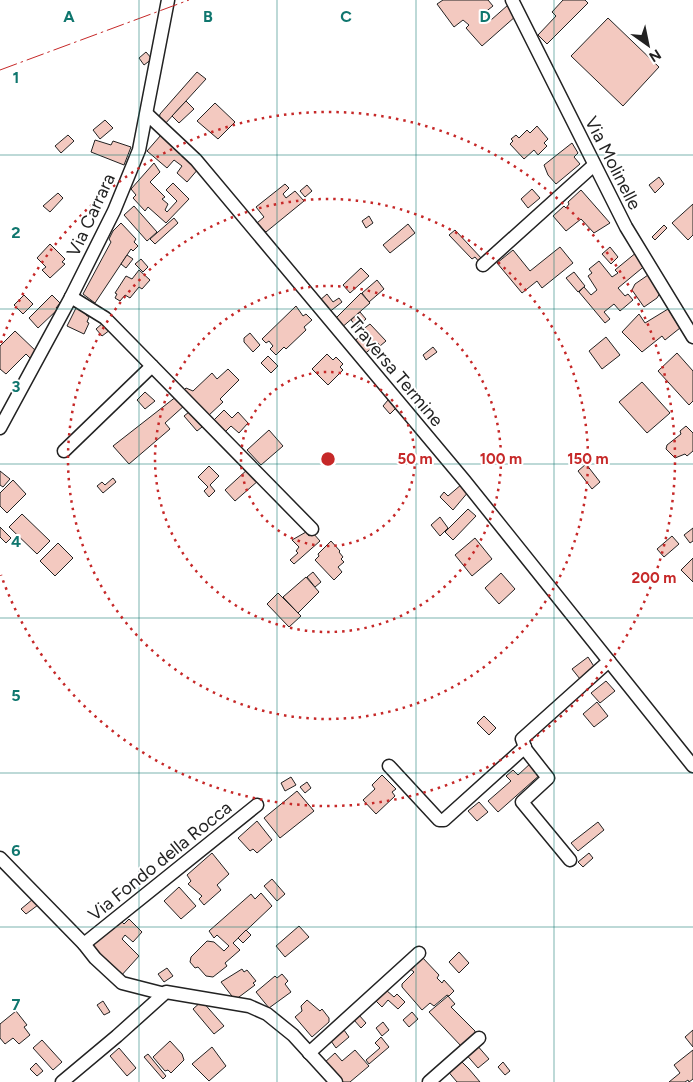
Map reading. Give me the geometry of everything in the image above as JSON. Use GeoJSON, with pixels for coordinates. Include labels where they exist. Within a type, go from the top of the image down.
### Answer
{"type":"FeatureCollection","features":[{"type":"Feature","properties":{"kind":"street","name":"Via Carrara"},"geometry":{"type":"LineString","coordinates":[[0,428],[71,297],[114,211],[139,150],[168,0]]}},
{"type":"Feature","properties":{"kind":"street","name":"Via Molinelle"},"geometry":{"type":"LineString","coordinates":[[512,0],[626,227],[693,337]]}},
{"type":"Feature","properties":{"kind":"street","name":"Traversa Termine"},"geometry":{"type":"LineString","coordinates":[[147,114],[196,160],[464,480],[693,766]]}},
{"type":"Feature","properties":{"kind":"street"},"geometry":{"type":"LineString","coordinates":[[483,265],[594,165]]}},
{"type":"Feature","properties":{"kind":"street"},"geometry":{"type":"LineString","coordinates":[[71,297],[105,318],[312,529]]}},
{"type":"Feature","properties":{"kind":"street"},"geometry":{"type":"LineString","coordinates":[[64,451],[152,366]]}},
{"type":"Feature","properties":{"kind":"street"},"geometry":{"type":"LineString","coordinates":[[570,860],[522,802],[548,778],[525,747],[522,739],[609,661]]}},
{"type":"Feature","properties":{"kind":"street"},"geometry":{"type":"LineString","coordinates":[[389,766],[439,820],[444,820],[525,747]]}},
{"type":"Feature","properties":{"kind":"street","name":"Via Fondo della Rocca"},"geometry":{"type":"LineString","coordinates":[[84,944],[257,805]]}},
{"type":"Feature","properties":{"kind":"street","name":"Via Fondo della Rocca"},"geometry":{"type":"LineString","coordinates":[[0,858],[84,944],[95,958],[122,983],[162,994],[166,992],[183,993],[249,1006],[267,1014],[294,1035],[336,1082]]}},
{"type":"Feature","properties":{"kind":"street"},"geometry":{"type":"LineString","coordinates":[[310,1053],[419,952]]}},
{"type":"Feature","properties":{"kind":"street"},"geometry":{"type":"LineString","coordinates":[[62,1082],[118,1036],[162,994]]}},
{"type":"Feature","properties":{"kind":"street"},"geometry":{"type":"LineString","coordinates":[[429,1082],[479,1038]]}},
{"type":"Feature","properties":{"kind":"building"},"geometry":{"type":"Polygon","coordinates":[[[443,0],[488,0],[493,6],[484,13],[491,20],[508,5],[516,16],[482,46],[466,28],[469,25],[463,20],[454,27],[437,4],[443,0]]]}},
{"type":"Feature","properties":{"kind":"building"},"geometry":{"type":"Polygon","coordinates":[[[563,0],[585,0],[588,3],[547,44],[538,35],[556,16],[552,12],[563,0]]]}},
{"type":"Feature","properties":{"kind":"building"},"geometry":{"type":"Polygon","coordinates":[[[608,18],[659,67],[623,106],[571,56],[608,18]]]}},
{"type":"Feature","properties":{"kind":"building"},"geometry":{"type":"Polygon","coordinates":[[[146,52],[152,59],[144,65],[139,58],[146,52]]]}},
{"type":"Feature","properties":{"kind":"building"},"geometry":{"type":"Polygon","coordinates":[[[197,72],[206,79],[164,125],[159,119],[160,114],[197,72]]]}},
{"type":"Feature","properties":{"kind":"building"},"geometry":{"type":"Polygon","coordinates":[[[186,101],[194,109],[179,123],[172,116],[186,101]]]}},
{"type":"Feature","properties":{"kind":"building"},"geometry":{"type":"Polygon","coordinates":[[[215,103],[235,122],[218,139],[197,121],[215,103]]]}},
{"type":"Feature","properties":{"kind":"building"},"geometry":{"type":"Polygon","coordinates":[[[105,120],[113,128],[100,139],[93,130],[105,120]]]}},
{"type":"Feature","properties":{"kind":"building"},"geometry":{"type":"Polygon","coordinates":[[[537,126],[548,139],[544,143],[547,146],[538,155],[534,150],[524,159],[510,144],[513,141],[511,139],[516,135],[519,138],[527,130],[530,133],[537,126]]]}},
{"type":"Feature","properties":{"kind":"building"},"geometry":{"type":"Polygon","coordinates":[[[68,135],[74,141],[61,153],[55,146],[68,135]]]}},
{"type":"Feature","properties":{"kind":"building"},"geometry":{"type":"Polygon","coordinates":[[[161,135],[199,168],[187,182],[177,173],[182,166],[174,160],[167,168],[147,151],[161,135]]]}},
{"type":"Feature","properties":{"kind":"building"},"geometry":{"type":"Polygon","coordinates":[[[95,140],[111,145],[113,141],[131,147],[124,165],[91,152],[95,140]]]}},
{"type":"Feature","properties":{"kind":"building"},"geometry":{"type":"Polygon","coordinates":[[[572,143],[578,153],[574,157],[580,164],[556,184],[548,175],[544,165],[572,143]]]}},
{"type":"Feature","properties":{"kind":"building"},"geometry":{"type":"Polygon","coordinates":[[[154,163],[160,172],[150,182],[165,197],[162,199],[168,204],[165,210],[167,212],[177,201],[166,190],[173,183],[189,199],[166,223],[148,207],[145,211],[133,198],[136,195],[131,189],[154,163]]]}},
{"type":"Feature","properties":{"kind":"building"},"geometry":{"type":"Polygon","coordinates":[[[659,177],[664,184],[655,193],[649,185],[659,177]]]}},
{"type":"Feature","properties":{"kind":"building"},"geometry":{"type":"Polygon","coordinates":[[[285,184],[289,188],[283,194],[286,198],[295,191],[304,201],[266,232],[257,223],[264,217],[256,207],[285,184]]]}},
{"type":"Feature","properties":{"kind":"building"},"geometry":{"type":"Polygon","coordinates":[[[307,185],[312,191],[305,197],[300,191],[307,185]]]}},
{"type":"Feature","properties":{"kind":"building"},"geometry":{"type":"Polygon","coordinates":[[[532,189],[540,198],[528,208],[521,199],[532,189]]]}},
{"type":"Feature","properties":{"kind":"building"},"geometry":{"type":"Polygon","coordinates":[[[581,190],[610,223],[594,233],[581,219],[566,231],[553,216],[564,206],[566,208],[569,204],[568,202],[581,190]]]}},
{"type":"Feature","properties":{"kind":"building"},"geometry":{"type":"Polygon","coordinates":[[[58,193],[63,198],[50,212],[43,206],[58,193]]]}},
{"type":"Feature","properties":{"kind":"building"},"geometry":{"type":"Polygon","coordinates":[[[693,204],[693,235],[688,240],[672,223],[693,204]]]}},
{"type":"Feature","properties":{"kind":"building"},"geometry":{"type":"Polygon","coordinates":[[[134,206],[157,232],[147,241],[124,215],[134,206]]]}},
{"type":"Feature","properties":{"kind":"building"},"geometry":{"type":"Polygon","coordinates":[[[369,216],[373,223],[366,228],[362,221],[369,216]]]}},
{"type":"Feature","properties":{"kind":"building"},"geometry":{"type":"Polygon","coordinates":[[[174,218],[178,223],[155,244],[150,239],[174,218]]]}},
{"type":"Feature","properties":{"kind":"building"},"geometry":{"type":"Polygon","coordinates":[[[121,223],[136,239],[134,242],[138,246],[133,251],[131,249],[95,303],[83,294],[111,242],[109,239],[113,231],[121,223]]]}},
{"type":"Feature","properties":{"kind":"building"},"geometry":{"type":"Polygon","coordinates":[[[408,224],[415,233],[390,253],[383,245],[408,224]]]}},
{"type":"Feature","properties":{"kind":"building"},"geometry":{"type":"Polygon","coordinates":[[[664,225],[667,228],[655,240],[652,237],[664,225]]]}},
{"type":"Feature","properties":{"kind":"building"},"geometry":{"type":"Polygon","coordinates":[[[455,230],[483,260],[480,263],[475,257],[472,259],[449,235],[455,230]]]}},
{"type":"Feature","properties":{"kind":"building"},"geometry":{"type":"Polygon","coordinates":[[[50,244],[65,259],[62,262],[65,264],[50,278],[42,270],[46,267],[37,258],[50,244]]]}},
{"type":"Feature","properties":{"kind":"building"},"geometry":{"type":"Polygon","coordinates":[[[560,247],[573,263],[542,288],[537,281],[522,293],[497,263],[513,250],[530,271],[560,247]]]}},
{"type":"Feature","properties":{"kind":"building"},"geometry":{"type":"Polygon","coordinates":[[[610,247],[618,257],[611,264],[602,254],[610,247]]]}},
{"type":"Feature","properties":{"kind":"building"},"geometry":{"type":"Polygon","coordinates":[[[637,252],[647,264],[618,288],[625,296],[628,294],[633,300],[620,311],[614,304],[604,312],[610,319],[605,323],[579,292],[584,287],[591,295],[597,290],[588,276],[592,273],[589,269],[599,261],[612,277],[618,273],[615,270],[637,252]]]}},
{"type":"Feature","properties":{"kind":"building"},"geometry":{"type":"Polygon","coordinates":[[[127,255],[133,259],[126,268],[121,264],[127,255]]]}},
{"type":"Feature","properties":{"kind":"building"},"geometry":{"type":"Polygon","coordinates":[[[141,259],[148,267],[143,272],[135,264],[141,259]]]}},
{"type":"Feature","properties":{"kind":"building"},"geometry":{"type":"Polygon","coordinates":[[[361,268],[369,276],[350,293],[343,285],[361,268]]]}},
{"type":"Feature","properties":{"kind":"building"},"geometry":{"type":"Polygon","coordinates":[[[139,270],[150,280],[142,289],[139,287],[130,298],[125,295],[120,301],[115,298],[117,294],[115,293],[126,276],[132,279],[139,270]]]}},
{"type":"Feature","properties":{"kind":"building"},"geometry":{"type":"Polygon","coordinates":[[[574,272],[585,286],[578,292],[566,278],[574,272]]]}},
{"type":"Feature","properties":{"kind":"building"},"geometry":{"type":"Polygon","coordinates":[[[648,275],[660,293],[657,298],[644,307],[632,290],[635,284],[648,275]]]}},
{"type":"Feature","properties":{"kind":"building"},"geometry":{"type":"Polygon","coordinates":[[[377,280],[384,289],[369,302],[362,293],[377,280]]]}},
{"type":"Feature","properties":{"kind":"building"},"geometry":{"type":"Polygon","coordinates":[[[361,293],[370,303],[340,329],[333,321],[361,293]]]}},
{"type":"Feature","properties":{"kind":"building"},"geometry":{"type":"Polygon","coordinates":[[[327,294],[333,302],[339,298],[342,302],[328,313],[319,301],[327,294]]]}},
{"type":"Feature","properties":{"kind":"building"},"geometry":{"type":"Polygon","coordinates":[[[24,295],[33,304],[23,314],[14,305],[24,295]]]}},
{"type":"Feature","properties":{"kind":"building"},"geometry":{"type":"Polygon","coordinates":[[[52,295],[60,303],[56,308],[58,309],[38,328],[29,318],[52,295]]]}},
{"type":"Feature","properties":{"kind":"building"},"geometry":{"type":"Polygon","coordinates":[[[78,304],[89,309],[86,315],[89,317],[87,322],[89,323],[84,334],[67,326],[78,304]]]}},
{"type":"Feature","properties":{"kind":"building"},"geometry":{"type":"Polygon","coordinates":[[[296,306],[303,316],[306,314],[312,320],[304,327],[306,330],[286,349],[284,347],[276,355],[270,349],[273,346],[269,341],[266,343],[262,339],[296,306]]]}},
{"type":"Feature","properties":{"kind":"building"},"geometry":{"type":"Polygon","coordinates":[[[668,309],[680,328],[665,340],[662,336],[642,352],[622,332],[639,314],[645,323],[668,309]]]}},
{"type":"Feature","properties":{"kind":"building"},"geometry":{"type":"Polygon","coordinates":[[[360,312],[366,319],[357,327],[351,320],[360,312]]]}},
{"type":"Feature","properties":{"kind":"building"},"geometry":{"type":"Polygon","coordinates":[[[104,322],[110,330],[102,336],[96,329],[104,322]]]}},
{"type":"Feature","properties":{"kind":"building"},"geometry":{"type":"Polygon","coordinates":[[[370,324],[386,341],[380,346],[378,343],[362,356],[352,343],[364,333],[362,330],[370,324]]]}},
{"type":"Feature","properties":{"kind":"building"},"geometry":{"type":"Polygon","coordinates":[[[15,331],[38,353],[32,360],[26,354],[6,374],[0,369],[0,346],[15,331]]]}},
{"type":"Feature","properties":{"kind":"building"},"geometry":{"type":"Polygon","coordinates":[[[250,333],[260,345],[253,352],[244,342],[244,338],[250,333]]]}},
{"type":"Feature","properties":{"kind":"building"},"geometry":{"type":"Polygon","coordinates":[[[606,337],[620,355],[602,369],[589,351],[606,337]]]}},
{"type":"Feature","properties":{"kind":"building"},"geometry":{"type":"Polygon","coordinates":[[[433,347],[437,352],[426,360],[423,355],[433,347]]]}},
{"type":"Feature","properties":{"kind":"building"},"geometry":{"type":"Polygon","coordinates":[[[677,353],[693,371],[693,401],[689,405],[658,371],[677,353]]]}},
{"type":"Feature","properties":{"kind":"building"},"geometry":{"type":"Polygon","coordinates":[[[327,354],[333,360],[336,357],[343,364],[340,367],[343,370],[328,385],[312,369],[327,354]]]}},
{"type":"Feature","properties":{"kind":"building"},"geometry":{"type":"Polygon","coordinates":[[[268,356],[278,366],[271,373],[261,363],[268,356]]]}},
{"type":"Feature","properties":{"kind":"building"},"geometry":{"type":"Polygon","coordinates":[[[228,369],[239,380],[220,399],[223,402],[208,416],[183,391],[186,388],[193,391],[212,373],[217,379],[228,369]]]}},
{"type":"Feature","properties":{"kind":"building"},"geometry":{"type":"Polygon","coordinates":[[[642,382],[670,413],[647,433],[619,402],[642,382]]]}},
{"type":"Feature","properties":{"kind":"building"},"geometry":{"type":"Polygon","coordinates":[[[145,392],[155,401],[145,409],[137,400],[145,392]]]}},
{"type":"Feature","properties":{"kind":"building"},"geometry":{"type":"Polygon","coordinates":[[[177,396],[185,405],[165,423],[170,429],[129,464],[113,446],[177,396]]]}},
{"type":"Feature","properties":{"kind":"building"},"geometry":{"type":"Polygon","coordinates":[[[388,400],[396,408],[390,414],[383,406],[388,400]]]}},
{"type":"Feature","properties":{"kind":"building"},"geometry":{"type":"Polygon","coordinates":[[[224,410],[232,418],[238,412],[248,423],[239,433],[231,426],[225,432],[213,421],[224,410]]]}},
{"type":"Feature","properties":{"kind":"building"},"geometry":{"type":"Polygon","coordinates":[[[189,412],[202,427],[197,431],[184,416],[189,412]]]}},
{"type":"Feature","properties":{"kind":"building"},"geometry":{"type":"Polygon","coordinates":[[[686,426],[693,433],[693,451],[687,456],[685,454],[675,458],[666,449],[667,445],[681,434],[680,431],[686,426]]]}},
{"type":"Feature","properties":{"kind":"building"},"geometry":{"type":"Polygon","coordinates":[[[269,430],[283,446],[261,465],[247,450],[269,430]]]}},
{"type":"Feature","properties":{"kind":"building"},"geometry":{"type":"Polygon","coordinates":[[[586,464],[600,482],[592,489],[578,471],[586,464]]]}},
{"type":"Feature","properties":{"kind":"building"},"geometry":{"type":"Polygon","coordinates":[[[209,466],[219,476],[210,485],[215,491],[209,497],[204,491],[208,487],[198,477],[209,466]]]}},
{"type":"Feature","properties":{"kind":"building"},"geometry":{"type":"Polygon","coordinates":[[[249,468],[259,480],[235,501],[225,490],[249,468]]]}},
{"type":"Feature","properties":{"kind":"building"},"geometry":{"type":"Polygon","coordinates":[[[0,471],[10,479],[3,487],[0,485],[0,471]]]}},
{"type":"Feature","properties":{"kind":"building"},"geometry":{"type":"Polygon","coordinates":[[[113,478],[116,482],[103,493],[97,486],[102,482],[105,485],[113,478]]]}},
{"type":"Feature","properties":{"kind":"building"},"geometry":{"type":"Polygon","coordinates":[[[13,480],[26,494],[7,513],[0,506],[0,493],[13,480]]]}},
{"type":"Feature","properties":{"kind":"building"},"geometry":{"type":"Polygon","coordinates":[[[462,484],[469,491],[453,510],[440,497],[444,492],[448,496],[462,484]]]}},
{"type":"Feature","properties":{"kind":"building"},"geometry":{"type":"Polygon","coordinates":[[[468,509],[476,516],[453,540],[445,532],[468,509]]]}},
{"type":"Feature","properties":{"kind":"building"},"geometry":{"type":"Polygon","coordinates":[[[22,514],[50,541],[37,554],[9,527],[22,514]]]}},
{"type":"Feature","properties":{"kind":"building"},"geometry":{"type":"Polygon","coordinates":[[[440,517],[448,528],[440,536],[431,525],[440,517]]]}},
{"type":"Feature","properties":{"kind":"building"},"geometry":{"type":"Polygon","coordinates":[[[0,527],[11,538],[6,543],[0,537],[0,527]]]}},
{"type":"Feature","properties":{"kind":"building"},"geometry":{"type":"Polygon","coordinates":[[[693,528],[693,541],[690,543],[684,535],[693,528]]]}},
{"type":"Feature","properties":{"kind":"building"},"geometry":{"type":"Polygon","coordinates":[[[306,532],[309,536],[313,533],[320,541],[294,564],[290,560],[298,553],[296,551],[299,547],[292,540],[306,532]]]}},
{"type":"Feature","properties":{"kind":"building"},"geometry":{"type":"Polygon","coordinates":[[[672,536],[679,544],[664,557],[657,549],[672,536]]]}},
{"type":"Feature","properties":{"kind":"building"},"geometry":{"type":"Polygon","coordinates":[[[475,538],[492,559],[472,576],[455,555],[475,538]]]}},
{"type":"Feature","properties":{"kind":"building"},"geometry":{"type":"Polygon","coordinates":[[[331,541],[340,551],[343,557],[341,559],[344,562],[338,567],[342,572],[334,580],[315,560],[319,556],[318,554],[331,541]]]}},
{"type":"Feature","properties":{"kind":"building"},"geometry":{"type":"Polygon","coordinates":[[[58,543],[73,558],[55,576],[40,561],[58,543]]]}},
{"type":"Feature","properties":{"kind":"building"},"geometry":{"type":"Polygon","coordinates":[[[693,558],[693,582],[681,570],[693,558]]]}},
{"type":"Feature","properties":{"kind":"building"},"geometry":{"type":"Polygon","coordinates":[[[313,572],[321,582],[315,587],[307,577],[313,572]]]}},
{"type":"Feature","properties":{"kind":"building"},"geometry":{"type":"Polygon","coordinates":[[[501,573],[515,589],[499,604],[485,588],[501,573]]]}},
{"type":"Feature","properties":{"kind":"building"},"geometry":{"type":"Polygon","coordinates":[[[306,577],[319,592],[298,613],[283,597],[306,577]]]}},
{"type":"Feature","properties":{"kind":"building"},"geometry":{"type":"Polygon","coordinates":[[[278,593],[301,616],[289,627],[267,604],[278,593]]]}},
{"type":"Feature","properties":{"kind":"building"},"geometry":{"type":"Polygon","coordinates":[[[588,657],[595,668],[580,679],[572,669],[588,657]]]}},
{"type":"Feature","properties":{"kind":"building"},"geometry":{"type":"Polygon","coordinates":[[[606,681],[615,691],[600,703],[591,693],[606,681]]]}},
{"type":"Feature","properties":{"kind":"building"},"geometry":{"type":"Polygon","coordinates":[[[597,702],[608,716],[594,727],[583,714],[597,702]]]}},
{"type":"Feature","properties":{"kind":"building"},"geometry":{"type":"Polygon","coordinates":[[[484,716],[496,728],[489,735],[477,723],[484,716]]]}},
{"type":"Feature","properties":{"kind":"building"},"geometry":{"type":"Polygon","coordinates":[[[532,762],[542,773],[498,812],[488,801],[511,781],[506,776],[513,770],[518,775],[532,762]]]}},
{"type":"Feature","properties":{"kind":"building"},"geometry":{"type":"Polygon","coordinates":[[[382,775],[396,789],[392,792],[395,796],[376,814],[363,800],[375,789],[372,785],[382,775]]]}},
{"type":"Feature","properties":{"kind":"building"},"geometry":{"type":"Polygon","coordinates":[[[291,777],[296,785],[285,791],[281,783],[291,777]]]}},
{"type":"Feature","properties":{"kind":"building"},"geometry":{"type":"Polygon","coordinates":[[[307,782],[311,788],[305,793],[300,787],[307,782]]]}},
{"type":"Feature","properties":{"kind":"building"},"geometry":{"type":"Polygon","coordinates":[[[297,791],[314,811],[280,838],[264,818],[297,791]]]}},
{"type":"Feature","properties":{"kind":"building"},"geometry":{"type":"Polygon","coordinates":[[[479,802],[488,812],[477,821],[468,811],[479,802]]]}},
{"type":"Feature","properties":{"kind":"building"},"geometry":{"type":"Polygon","coordinates":[[[257,821],[272,840],[257,853],[253,849],[250,851],[238,838],[257,821]]]}},
{"type":"Feature","properties":{"kind":"building"},"geometry":{"type":"Polygon","coordinates":[[[598,822],[604,830],[578,851],[571,843],[598,822]]]}},
{"type":"Feature","properties":{"kind":"building"},"geometry":{"type":"Polygon","coordinates":[[[212,853],[229,874],[217,885],[221,890],[204,905],[199,899],[202,896],[188,884],[191,881],[187,875],[212,853]]]}},
{"type":"Feature","properties":{"kind":"building"},"geometry":{"type":"Polygon","coordinates":[[[589,853],[593,858],[583,867],[578,862],[589,853]]]}},
{"type":"Feature","properties":{"kind":"building"},"geometry":{"type":"Polygon","coordinates":[[[272,879],[285,894],[277,901],[264,886],[272,879]]]}},
{"type":"Feature","properties":{"kind":"building"},"geometry":{"type":"Polygon","coordinates":[[[179,887],[196,906],[181,919],[164,901],[179,887]]]}},
{"type":"Feature","properties":{"kind":"building"},"geometry":{"type":"Polygon","coordinates":[[[261,893],[272,906],[233,943],[240,950],[225,963],[227,966],[213,977],[206,976],[198,967],[195,968],[190,962],[191,957],[207,941],[214,942],[224,951],[229,946],[217,935],[214,938],[209,931],[251,894],[255,899],[261,893]]]}},
{"type":"Feature","properties":{"kind":"building"},"geometry":{"type":"Polygon","coordinates":[[[33,899],[38,905],[26,914],[21,909],[33,899]]]}},
{"type":"Feature","properties":{"kind":"building"},"geometry":{"type":"Polygon","coordinates":[[[129,919],[142,932],[133,942],[125,935],[122,939],[139,956],[120,977],[92,950],[92,944],[120,920],[124,924],[129,919]]]}},
{"type":"Feature","properties":{"kind":"building"},"geometry":{"type":"Polygon","coordinates":[[[299,926],[309,937],[285,957],[276,946],[299,926]]]}},
{"type":"Feature","properties":{"kind":"building"},"geometry":{"type":"Polygon","coordinates":[[[246,930],[251,935],[243,943],[238,938],[246,930]]]}},
{"type":"Feature","properties":{"kind":"building"},"geometry":{"type":"Polygon","coordinates":[[[459,952],[469,963],[459,973],[449,962],[459,952]]]}},
{"type":"Feature","properties":{"kind":"building"},"geometry":{"type":"Polygon","coordinates":[[[421,956],[439,975],[437,978],[442,983],[444,980],[454,991],[434,1006],[430,1003],[422,1010],[402,987],[402,984],[414,972],[409,968],[421,956]]]}},
{"type":"Feature","properties":{"kind":"building"},"geometry":{"type":"Polygon","coordinates":[[[167,968],[173,976],[164,982],[158,974],[167,968]]]}},
{"type":"Feature","properties":{"kind":"building"},"geometry":{"type":"Polygon","coordinates":[[[242,969],[244,972],[247,970],[256,981],[253,983],[255,985],[235,1000],[221,982],[242,969]]]}},
{"type":"Feature","properties":{"kind":"building"},"geometry":{"type":"Polygon","coordinates":[[[282,974],[288,981],[285,984],[291,992],[269,1008],[256,992],[275,976],[277,978],[282,974]]]}},
{"type":"Feature","properties":{"kind":"building"},"geometry":{"type":"Polygon","coordinates":[[[386,990],[394,997],[397,994],[405,1002],[398,1009],[388,1000],[382,1007],[376,1001],[386,990]]]}},
{"type":"Feature","properties":{"kind":"building"},"geometry":{"type":"Polygon","coordinates":[[[448,996],[455,1004],[451,1007],[475,1031],[475,1036],[462,1047],[429,1012],[448,996]]]}},
{"type":"Feature","properties":{"kind":"building"},"geometry":{"type":"Polygon","coordinates":[[[307,1000],[320,1011],[322,1009],[329,1018],[329,1022],[312,1037],[295,1017],[302,1011],[301,1006],[307,1000]]]}},
{"type":"Feature","properties":{"kind":"building"},"geometry":{"type":"Polygon","coordinates":[[[103,1001],[110,1012],[104,1015],[97,1005],[103,1001]]]}},
{"type":"Feature","properties":{"kind":"building"},"geometry":{"type":"Polygon","coordinates":[[[202,1001],[224,1026],[214,1034],[193,1009],[202,1001]]]}},
{"type":"Feature","properties":{"kind":"building"},"geometry":{"type":"Polygon","coordinates":[[[16,1011],[27,1025],[24,1027],[30,1035],[19,1044],[13,1038],[5,1044],[0,1038],[0,1024],[16,1011]]]}},
{"type":"Feature","properties":{"kind":"building"},"geometry":{"type":"Polygon","coordinates":[[[412,1012],[418,1019],[409,1027],[403,1020],[412,1012]]]}},
{"type":"Feature","properties":{"kind":"building"},"geometry":{"type":"Polygon","coordinates":[[[359,1015],[366,1023],[361,1028],[354,1020],[359,1015]]]}},
{"type":"Feature","properties":{"kind":"building"},"geometry":{"type":"Polygon","coordinates":[[[383,1022],[389,1030],[382,1036],[376,1028],[383,1022]]]}},
{"type":"Feature","properties":{"kind":"building"},"geometry":{"type":"Polygon","coordinates":[[[344,1030],[349,1037],[336,1048],[331,1041],[344,1030]]]}},
{"type":"Feature","properties":{"kind":"building"},"geometry":{"type":"Polygon","coordinates":[[[693,1030],[693,1047],[685,1037],[693,1030]]]}},
{"type":"Feature","properties":{"kind":"building"},"geometry":{"type":"Polygon","coordinates":[[[381,1037],[389,1047],[369,1064],[366,1060],[380,1048],[375,1043],[381,1037]]]}},
{"type":"Feature","properties":{"kind":"building"},"geometry":{"type":"Polygon","coordinates":[[[42,1040],[62,1062],[53,1070],[33,1048],[42,1040]]]}},
{"type":"Feature","properties":{"kind":"building"},"geometry":{"type":"Polygon","coordinates":[[[170,1041],[182,1054],[184,1060],[171,1073],[168,1070],[165,1071],[153,1057],[170,1041]]]}},
{"type":"Feature","properties":{"kind":"building"},"geometry":{"type":"Polygon","coordinates":[[[476,1044],[489,1059],[478,1068],[464,1052],[476,1044]]]}},
{"type":"Feature","properties":{"kind":"building"},"geometry":{"type":"Polygon","coordinates":[[[212,1047],[226,1066],[209,1081],[192,1064],[212,1047]]]}},
{"type":"Feature","properties":{"kind":"building"},"geometry":{"type":"Polygon","coordinates":[[[119,1048],[136,1068],[127,1076],[110,1056],[119,1048]]]}},
{"type":"Feature","properties":{"kind":"building"},"geometry":{"type":"Polygon","coordinates":[[[355,1050],[369,1066],[350,1082],[341,1082],[324,1063],[335,1053],[342,1061],[355,1050]]]}},
{"type":"Feature","properties":{"kind":"building"},"geometry":{"type":"Polygon","coordinates":[[[693,1050],[693,1079],[689,1082],[688,1080],[685,1082],[669,1082],[680,1073],[674,1065],[693,1050]]]}},
{"type":"Feature","properties":{"kind":"building"},"geometry":{"type":"Polygon","coordinates":[[[148,1054],[166,1076],[163,1079],[144,1057],[148,1054]]]}},
{"type":"Feature","properties":{"kind":"building"},"geometry":{"type":"Polygon","coordinates":[[[460,1060],[480,1082],[457,1082],[446,1069],[460,1060]]]}},
{"type":"Feature","properties":{"kind":"building"},"geometry":{"type":"Polygon","coordinates":[[[503,1062],[510,1071],[505,1075],[498,1067],[503,1062]]]}},
{"type":"Feature","properties":{"kind":"building"},"geometry":{"type":"Polygon","coordinates":[[[36,1063],[43,1071],[37,1076],[30,1069],[36,1063]]]}},
{"type":"Feature","properties":{"kind":"power"},"geometry":{"type":"LineString","coordinates":[[0,70],[189,0]]}}]}
